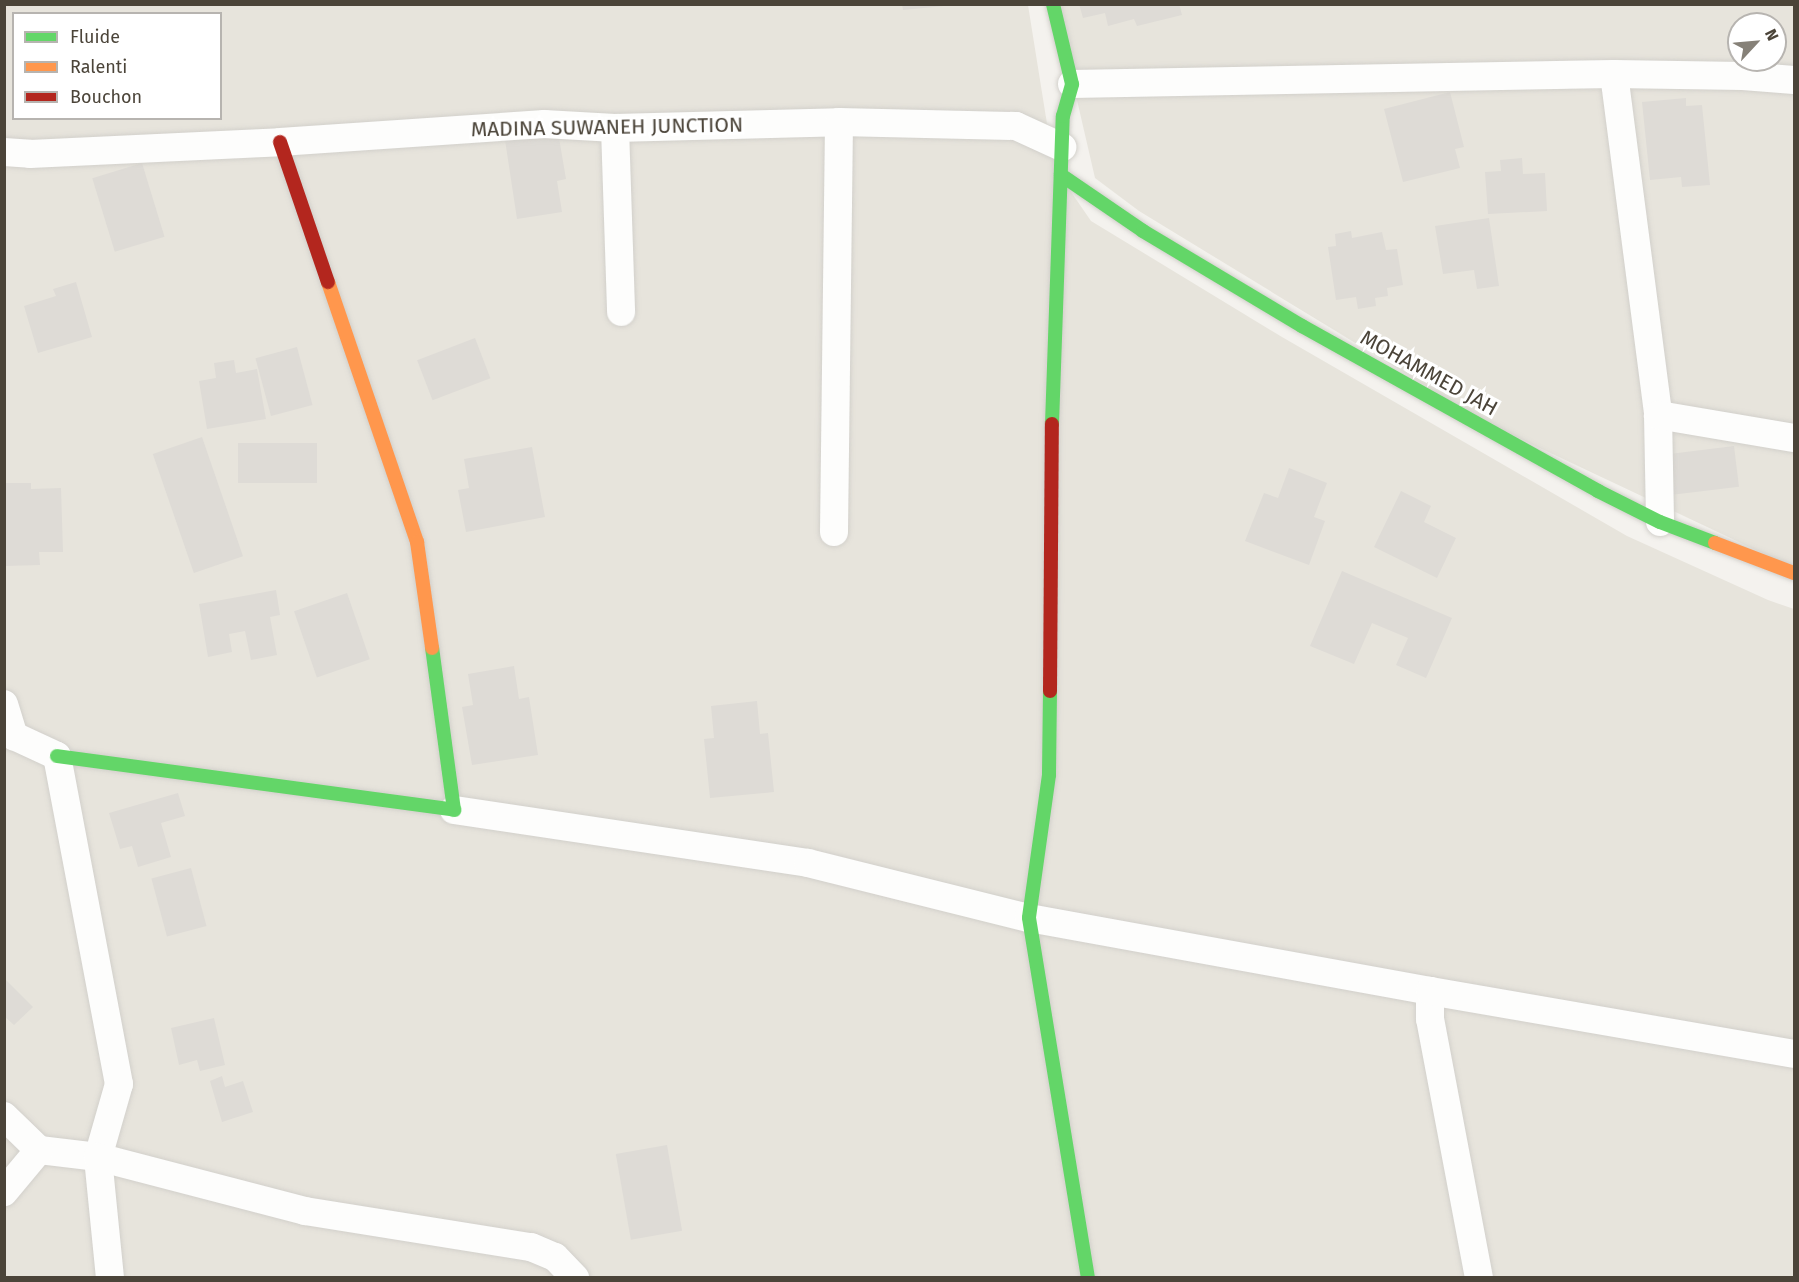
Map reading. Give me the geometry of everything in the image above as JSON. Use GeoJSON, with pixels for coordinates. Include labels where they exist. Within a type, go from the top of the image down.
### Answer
{"type":"FeatureCollection","features":[{"type":"Feature","properties":{"kind":"street"},"geometry":{"type":"LineString","coordinates":[[1053,4],[1072,84],[1063,116],[1051,448],[1048,775],[1029,918],[1088,1278]]}},
{"type":"Feature","properties":{"kind":"street"},"geometry":{"type":"LineString","coordinates":[[1072,84],[1614,74],[1743,76],[1794,80]]}},
{"type":"Feature","properties":{"kind":"street"},"geometry":{"type":"LineString","coordinates":[[1614,74],[1658,415],[1660,522]]}},
{"type":"Feature","properties":{"kind":"street"},"geometry":{"type":"LineString","coordinates":[[834,532],[839,122]]}},
{"type":"Feature","properties":{"kind":"street","name":"MADINA SUWANEH JUNCTION"},"geometry":{"type":"LineString","coordinates":[[4,152],[30,154],[280,142],[544,124],[615,128],[839,122],[1016,126],[1062,147]]}},
{"type":"Feature","properties":{"kind":"street"},"geometry":{"type":"LineString","coordinates":[[615,128],[621,312]]}},
{"type":"Feature","properties":{"kind":"street"},"geometry":{"type":"LineString","coordinates":[[280,142],[417,542],[454,810]]}},
{"type":"Feature","properties":{"kind":"street","name":"MOHAMMED JAH"},"geometry":{"type":"LineString","coordinates":[[1061,175],[1143,231],[1302,326],[1598,491],[1660,522],[1794,573]]}},
{"type":"Feature","properties":{"kind":"street"},"geometry":{"type":"LineString","coordinates":[[1658,415],[1794,438]]}},
{"type":"Feature","properties":{"kind":"street"},"geometry":{"type":"LineString","coordinates":[[4,704],[9,735],[57,756],[454,810],[808,863],[1029,918],[1794,1054]]}},
{"type":"Feature","properties":{"kind":"street"},"geometry":{"type":"LineString","coordinates":[[57,756],[119,1084],[98,1156],[110,1278]]}},
{"type":"Feature","properties":{"kind":"street"},"geometry":{"type":"LineString","coordinates":[[1430,991],[1430,1019],[1479,1278]]}},
{"type":"Feature","properties":{"kind":"street"},"geometry":{"type":"LineString","coordinates":[[4,1116],[39,1150],[98,1156],[305,1211],[531,1246],[555,1257],[574,1278]]}},
{"type":"Feature","properties":{"kind":"street"},"geometry":{"type":"LineString","coordinates":[[4,1192],[39,1150]]}},
{"type":"Feature","properties":{"kind":"shaded area"},"geometry":{"type":"Polygon","coordinates":[[[5,5],[1028,5],[1048,130],[1058,173],[1091,221],[1282,337],[1627,536],[1768,600],[1794,609],[1794,1277],[5,1278],[5,5]]]}},
{"type":"Feature","properties":{"kind":"shaded area"},"geometry":{"type":"Polygon","coordinates":[[[1055,5],[1794,5],[1794,568],[1485,422],[1139,211],[1095,178],[1055,5]]]}},
{"type":"Feature","properties":{"kind":"building"},"geometry":{"type":"Polygon","coordinates":[[[902,4],[944,4],[944,6],[903,10],[902,4]]]}},
{"type":"Feature","properties":{"kind":"building"},"geometry":{"type":"Polygon","coordinates":[[[1079,4],[1179,4],[1182,15],[1137,26],[1134,19],[1108,26],[1105,13],[1083,18],[1079,4]]]}},
{"type":"Feature","properties":{"kind":"building"},"geometry":{"type":"Polygon","coordinates":[[[1450,92],[1464,147],[1455,149],[1460,168],[1403,182],[1384,109],[1450,92]]]}},
{"type":"Feature","properties":{"kind":"building"},"geometry":{"type":"Polygon","coordinates":[[[1686,98],[1686,106],[1702,105],[1710,185],[1682,187],[1681,177],[1650,180],[1642,102],[1686,98]]]}},
{"type":"Feature","properties":{"kind":"building"},"geometry":{"type":"Polygon","coordinates":[[[557,126],[566,179],[557,181],[562,212],[517,219],[505,140],[557,126]]]}},
{"type":"Feature","properties":{"kind":"building"},"geometry":{"type":"Polygon","coordinates":[[[1522,158],[1523,174],[1545,173],[1547,211],[1488,214],[1485,172],[1501,171],[1500,160],[1522,158]]]}},
{"type":"Feature","properties":{"kind":"building"},"geometry":{"type":"Polygon","coordinates":[[[142,163],[165,237],[115,252],[92,178],[142,163]]]}},
{"type":"Feature","properties":{"kind":"building"},"geometry":{"type":"Polygon","coordinates":[[[1489,218],[1499,286],[1477,289],[1474,270],[1443,274],[1435,226],[1489,218]]]}},
{"type":"Feature","properties":{"kind":"building"},"geometry":{"type":"Polygon","coordinates":[[[1351,231],[1352,238],[1382,232],[1386,250],[1397,249],[1403,285],[1387,288],[1388,296],[1375,298],[1376,306],[1358,309],[1356,297],[1336,300],[1328,247],[1336,246],[1335,234],[1351,231]]]}},
{"type":"Feature","properties":{"kind":"building"},"geometry":{"type":"Polygon","coordinates":[[[76,282],[92,337],[38,353],[24,306],[56,296],[53,289],[76,282]]]}},
{"type":"Feature","properties":{"kind":"building"},"geometry":{"type":"Polygon","coordinates":[[[475,338],[490,378],[433,400],[417,360],[475,338]]]}},
{"type":"Feature","properties":{"kind":"building"},"geometry":{"type":"Polygon","coordinates":[[[297,347],[313,405],[271,416],[255,358],[297,347]]]}},
{"type":"Feature","properties":{"kind":"building"},"geometry":{"type":"Polygon","coordinates":[[[234,360],[236,373],[257,369],[266,419],[207,429],[199,381],[216,378],[214,363],[234,360]]]}},
{"type":"Feature","properties":{"kind":"building"},"geometry":{"type":"Polygon","coordinates":[[[202,437],[243,556],[194,573],[153,454],[202,437]]]}},
{"type":"Feature","properties":{"kind":"building"},"geometry":{"type":"Polygon","coordinates":[[[238,443],[317,443],[317,483],[238,483],[238,443]]]}},
{"type":"Feature","properties":{"kind":"building"},"geometry":{"type":"Polygon","coordinates":[[[1734,446],[1739,487],[1672,495],[1667,454],[1734,446]]]}},
{"type":"Feature","properties":{"kind":"building"},"geometry":{"type":"Polygon","coordinates":[[[532,447],[545,517],[466,532],[458,490],[469,488],[464,459],[532,447]]]}},
{"type":"Feature","properties":{"kind":"building"},"geometry":{"type":"Polygon","coordinates":[[[1289,468],[1327,483],[1314,517],[1325,521],[1309,565],[1245,541],[1264,493],[1278,498],[1289,468]]]}},
{"type":"Feature","properties":{"kind":"building"},"geometry":{"type":"Polygon","coordinates":[[[5,483],[31,483],[31,489],[61,488],[63,552],[39,552],[40,565],[5,566],[5,483]]]}},
{"type":"Feature","properties":{"kind":"building"},"geometry":{"type":"Polygon","coordinates":[[[1401,491],[1431,506],[1424,522],[1456,538],[1437,578],[1374,547],[1401,491]]]}},
{"type":"Feature","properties":{"kind":"building"},"geometry":{"type":"Polygon","coordinates":[[[1342,571],[1452,618],[1426,678],[1396,665],[1408,638],[1372,623],[1354,664],[1310,646],[1342,571]]]}},
{"type":"Feature","properties":{"kind":"building"},"geometry":{"type":"Polygon","coordinates":[[[276,590],[280,615],[270,617],[277,655],[251,660],[245,631],[229,634],[232,652],[208,657],[199,604],[276,590]]]}},
{"type":"Feature","properties":{"kind":"building"},"geometry":{"type":"Polygon","coordinates":[[[347,593],[370,659],[317,677],[294,611],[347,593]]]}},
{"type":"Feature","properties":{"kind":"building"},"geometry":{"type":"Polygon","coordinates":[[[514,666],[519,699],[529,697],[538,755],[472,765],[462,707],[473,705],[468,674],[514,666]]]}},
{"type":"Feature","properties":{"kind":"building"},"geometry":{"type":"Polygon","coordinates":[[[757,701],[760,734],[768,733],[774,792],[710,798],[704,739],[714,738],[711,706],[757,701]]]}},
{"type":"Feature","properties":{"kind":"building"},"geometry":{"type":"Polygon","coordinates":[[[178,793],[185,816],[161,823],[171,857],[138,867],[132,846],[120,849],[109,813],[178,793]]]}},
{"type":"Feature","properties":{"kind":"building"},"geometry":{"type":"Polygon","coordinates":[[[191,868],[207,926],[167,937],[151,879],[191,868]]]}},
{"type":"Feature","properties":{"kind":"building"},"geometry":{"type":"Polygon","coordinates":[[[4,978],[33,1007],[14,1025],[4,1016],[4,978]]]}},
{"type":"Feature","properties":{"kind":"building"},"geometry":{"type":"Polygon","coordinates":[[[214,1018],[225,1065],[200,1071],[197,1060],[179,1065],[171,1028],[214,1018]]]}},
{"type":"Feature","properties":{"kind":"building"},"geometry":{"type":"Polygon","coordinates":[[[222,1076],[225,1087],[243,1081],[253,1112],[222,1122],[210,1081],[222,1076]]]}},
{"type":"Feature","properties":{"kind":"building"},"geometry":{"type":"Polygon","coordinates":[[[667,1145],[682,1231],[631,1240],[616,1154],[667,1145]]]}},
{"type":"Feature","properties":{"kind":"traffic: fast"},"geometry":{"type":"LineString","coordinates":[[1052,424],[1063,116],[1072,84],[1053,4]]}},
{"type":"Feature","properties":{"kind":"traffic: fast"},"geometry":{"type":"LineString","coordinates":[[1061,175],[1143,231],[1302,326],[1598,491],[1660,522],[1715,543]]}},
{"type":"Feature","properties":{"kind":"traffic: fast"},"geometry":{"type":"LineString","coordinates":[[57,756],[454,810],[432,648]]}},
{"type":"Feature","properties":{"kind":"traffic: fast"},"geometry":{"type":"LineString","coordinates":[[1050,691],[1049,775],[1029,918],[1088,1278]]}},
{"type":"Feature","properties":{"kind":"traffic: slow"},"geometry":{"type":"LineString","coordinates":[[328,282],[417,542],[432,648]]}},
{"type":"Feature","properties":{"kind":"traffic: slow"},"geometry":{"type":"LineString","coordinates":[[1715,543],[1794,573]]}},
{"type":"Feature","properties":{"kind":"traffic: jam"},"geometry":{"type":"LineString","coordinates":[[280,142],[328,282]]}},
{"type":"Feature","properties":{"kind":"traffic: jam"},"geometry":{"type":"LineString","coordinates":[[1050,691],[1052,424]]}}]}
